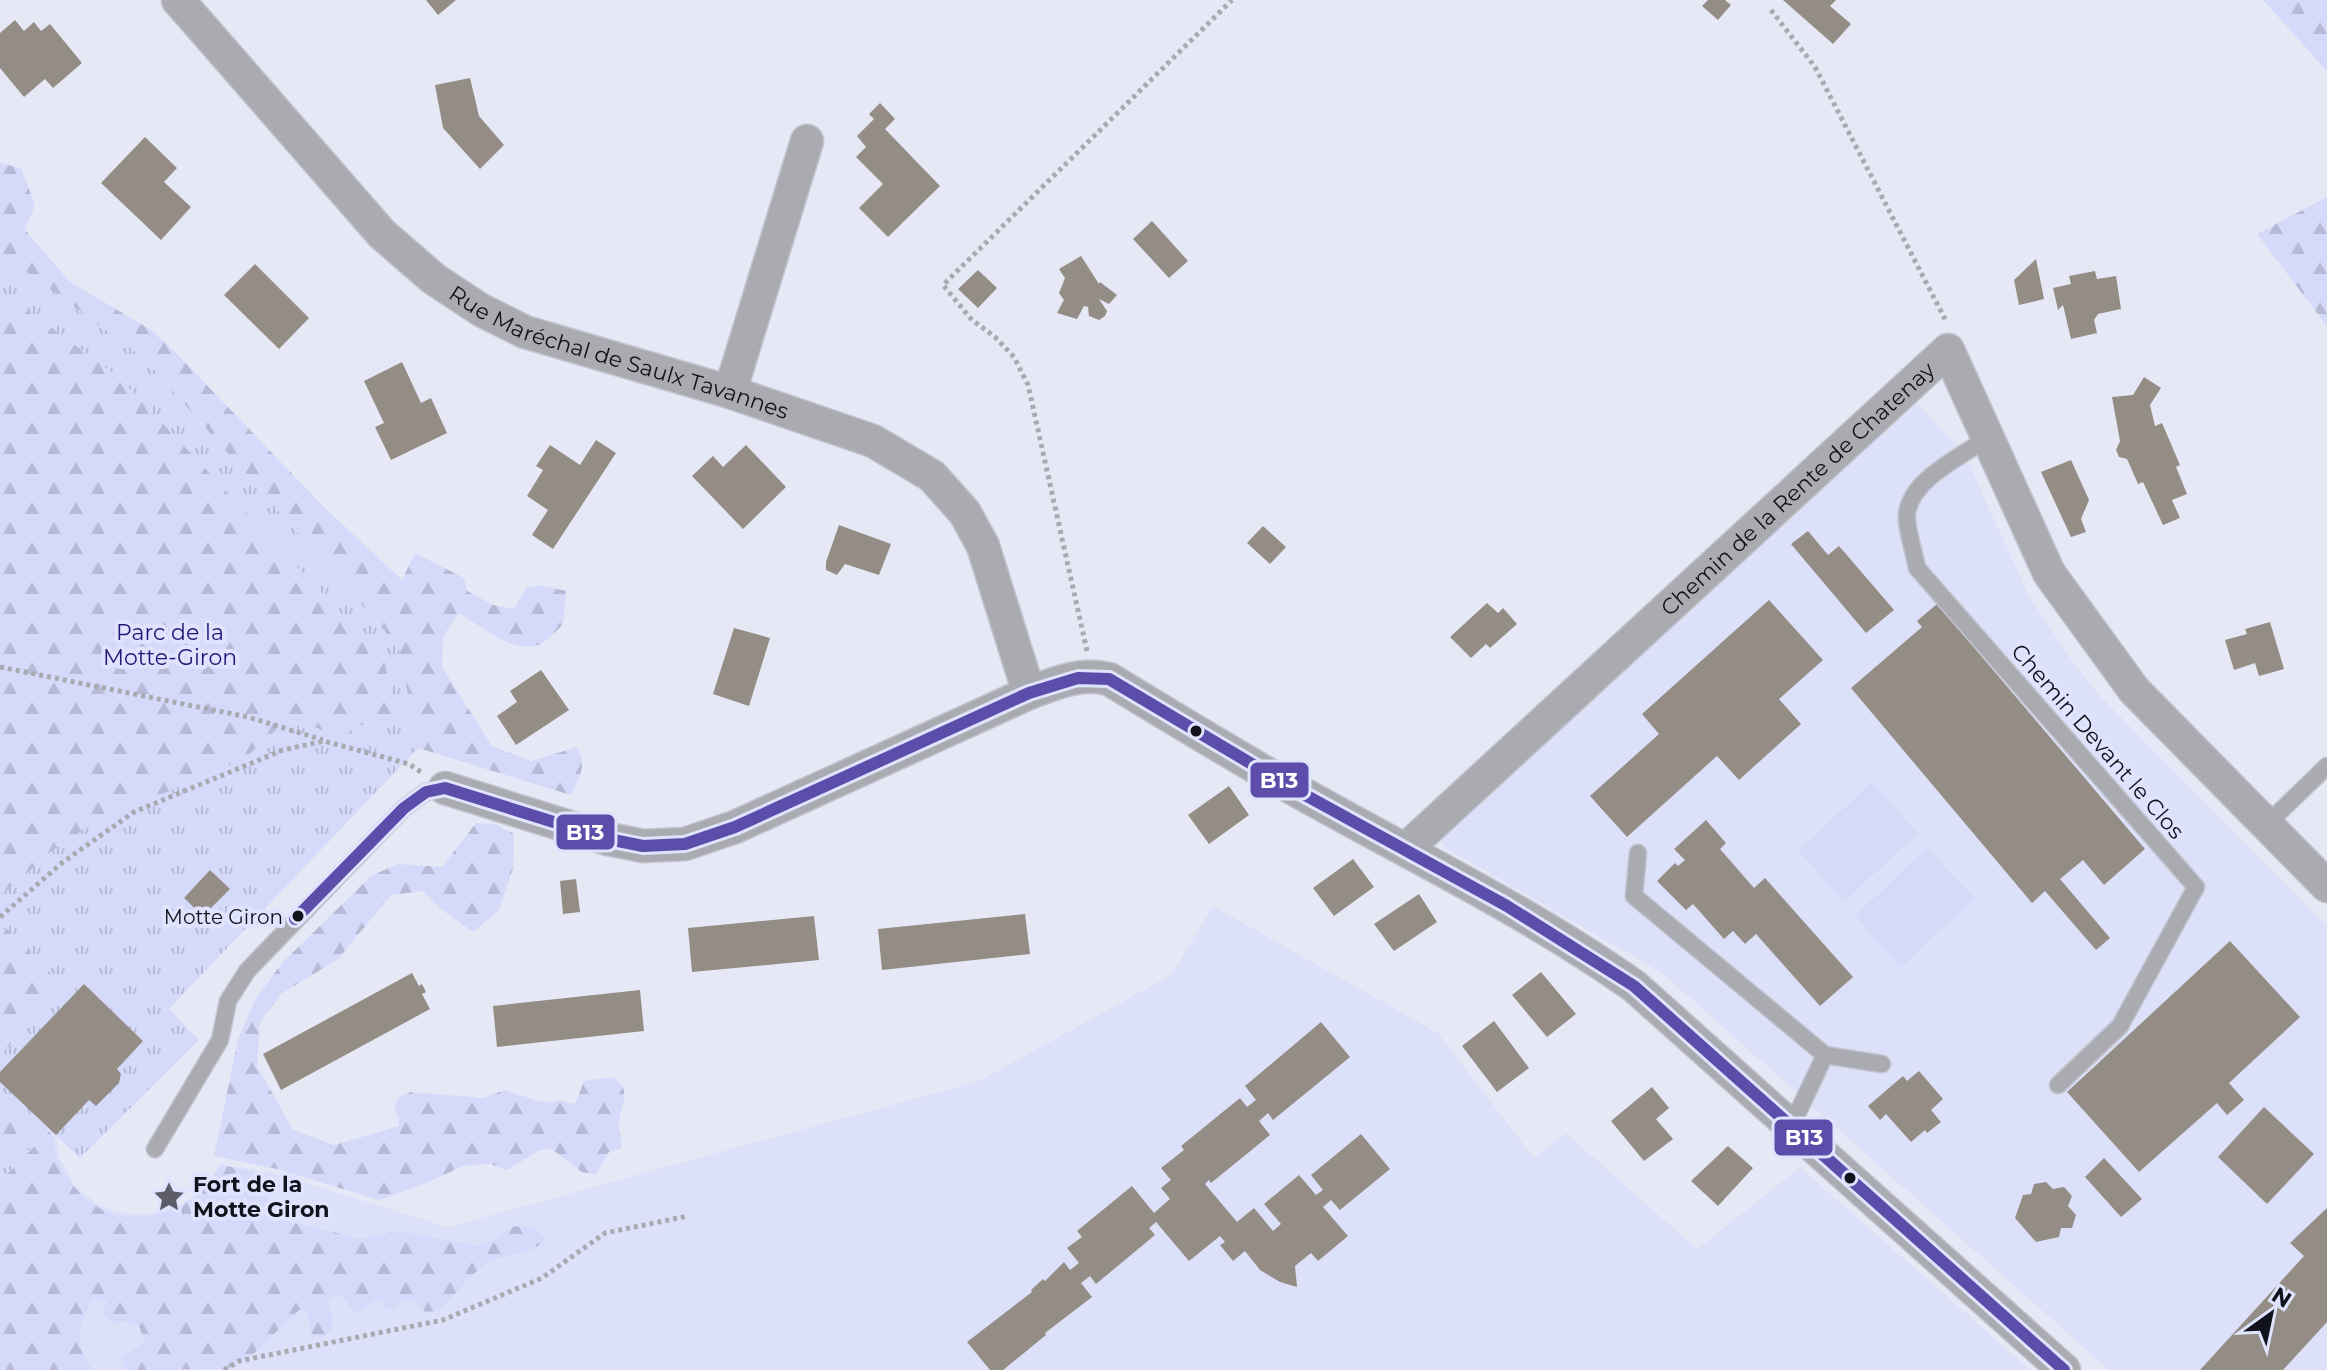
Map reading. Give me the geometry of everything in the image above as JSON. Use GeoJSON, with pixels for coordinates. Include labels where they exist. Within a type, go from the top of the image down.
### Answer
{"type":"FeatureCollection","features":[{"type":"Feature","properties":{"kind":"street","name":"Rue Maréchal de Saulx Tavannes"},"geometry":{"type":"LineString","coordinates":[[178,0],[382,234],[434,279],[481,310],[525,332],[730,392],[873,441],[932,476],[965,513],[983,546],[1029,693]]}},
{"type":"Feature","properties":{"kind":"street"},"geometry":{"type":"LineString","coordinates":[[730,392],[807,141]]}},
{"type":"Feature","properties":{"kind":"street","name":"Chemin de la Rente de Chatenay"},"geometry":{"type":"LineString","coordinates":[[1406,849],[1948,350],[2049,573],[2134,690],[2327,886]]}},
{"type":"Feature","properties":{"kind":"street"},"geometry":{"type":"LineString","coordinates":[[445,788],[608,839],[643,846],[685,844],[735,827],[1029,693],[1061,681],[1092,675],[1109,679],[1287,785],[1406,849],[1595,959],[1634,986],[2064,1370]]}},
{"type":"Feature","properties":{"kind":"lane","name":"Chemin Devant le Clos"},"geometry":{"type":"LineString","coordinates":[[1987,438],[1965,455],[1947,462],[1919,488],[1907,513],[1917,568],[2196,887],[2120,1026],[2058,1085]]}},
{"type":"Feature","properties":{"kind":"lane"},"geometry":{"type":"LineString","coordinates":[[2266,825],[2327,766]]}},
{"type":"Feature","properties":{"kind":"lane"},"geometry":{"type":"LineString","coordinates":[[155,1149],[220,1040],[228,1001],[247,971],[404,808],[426,792],[445,788]]}},
{"type":"Feature","properties":{"kind":"lane"},"geometry":{"type":"LineString","coordinates":[[1638,853],[1634,896],[1825,1055],[1882,1064]]}},
{"type":"Feature","properties":{"kind":"lane"},"geometry":{"type":"LineString","coordinates":[[1791,1127],[1825,1055]]}},
{"type":"Feature","properties":{"kind":"path"},"geometry":{"type":"LineString","coordinates":[[1092,675],[1028,385],[1014,357],[995,337],[972,320],[943,285],[1232,0]]}},
{"type":"Feature","properties":{"kind":"path"},"geometry":{"type":"LineString","coordinates":[[1771,10],[1823,81],[1946,321],[1948,350]]}},
{"type":"Feature","properties":{"kind":"path"},"geometry":{"type":"LineString","coordinates":[[0,667],[248,717],[409,764],[445,788]]}},
{"type":"Feature","properties":{"kind":"path"},"geometry":{"type":"LineString","coordinates":[[0,917],[63,862],[134,812],[283,750],[324,741]]}},
{"type":"Feature","properties":{"kind":"path"},"geometry":{"type":"LineString","coordinates":[[224,1370],[239,1361],[443,1320],[542,1278],[605,1233],[688,1216]]}},
{"type":"Feature","properties":{"kind":"shaded area"},"geometry":{"type":"Polygon","coordinates":[[[1911,396],[1965,455],[2029,596],[2075,665],[2099,695],[2327,926],[2327,1370],[2109,1370],[1662,973],[1444,847],[1440,827],[1911,396]]]}},
{"type":"Feature","properties":{"kind":"shaded area"},"geometry":{"type":"Polygon","coordinates":[[[1213,906],[1438,1033],[1534,1158],[1566,1133],[1697,1249],[1800,1167],[2030,1370],[0,1370],[0,1180],[49,1129],[56,1135],[60,1159],[75,1185],[96,1203],[114,1211],[144,1215],[178,1207],[207,1185],[220,1164],[274,1173],[448,1227],[979,1081],[1171,975],[1213,906]]]}},
{"type":"Feature","properties":{"kind":"green space"},"geometry":{"type":"Polygon","coordinates":[[[2263,0],[2327,0],[2327,71],[2263,0]]]}},
{"type":"Feature","properties":{"kind":"green space"},"geometry":{"type":"Polygon","coordinates":[[[0,163],[21,168],[35,205],[25,230],[70,282],[151,330],[324,507],[402,580],[415,553],[464,578],[467,591],[493,605],[514,609],[526,588],[539,585],[566,591],[563,624],[544,642],[534,646],[511,644],[458,613],[443,637],[442,667],[492,746],[531,761],[577,747],[582,766],[571,795],[418,748],[399,647],[142,356],[0,253],[0,163]]]}},
{"type":"Feature","properties":{"kind":"green space"},"geometry":{"type":"Polygon","coordinates":[[[2327,197],[2327,326],[2257,234],[2327,197]]]}},
{"type":"Feature","properties":{"kind":"green space","name":"Parc de la Motte-Giron"},"geometry":{"type":"Polygon","coordinates":[[[0,253],[142,356],[399,647],[418,748],[169,1009],[199,1040],[80,1158],[49,1129],[0,1180],[0,253]]]}},
{"type":"Feature","properties":{"kind":"green space","name":"Parc de la Motte-Giron"},"geometry":{"type":"Polygon","coordinates":[[[0,291],[119,377],[384,659],[395,711],[392,727],[364,724],[339,738],[286,714],[275,731],[245,758],[86,827],[49,853],[0,897],[0,291]]]}},
{"type":"Feature","properties":{"kind":"green space"},"geometry":{"type":"Polygon","coordinates":[[[1871,783],[1918,833],[1845,901],[1798,851],[1871,783]]]}},
{"type":"Feature","properties":{"kind":"green space"},"geometry":{"type":"Polygon","coordinates":[[[476,823],[495,824],[514,834],[513,868],[499,910],[473,932],[441,909],[423,891],[391,895],[338,959],[281,994],[260,1022],[257,1066],[293,1130],[334,1145],[399,1126],[394,1108],[398,1098],[411,1092],[483,1098],[505,1090],[541,1102],[575,1104],[584,1081],[613,1077],[624,1093],[619,1123],[622,1148],[609,1152],[596,1175],[582,1172],[550,1148],[538,1151],[507,1170],[490,1164],[463,1166],[379,1200],[277,1169],[214,1156],[238,1040],[256,998],[282,963],[371,876],[398,864],[442,867],[476,823]]]}},
{"type":"Feature","properties":{"kind":"green space"},"geometry":{"type":"Polygon","coordinates":[[[1927,848],[1974,898],[1901,967],[1855,916],[1927,848]]]}},
{"type":"Feature","properties":{"kind":"green space"},"geometry":{"type":"Polygon","coordinates":[[[6,928],[65,988],[0,1055],[0,931],[6,928]]]}},
{"type":"Feature","properties":{"kind":"green space"},"geometry":{"type":"Polygon","coordinates":[[[0,1097],[36,1130],[0,1165],[0,1097]]]}},
{"type":"Feature","properties":{"kind":"green space"},"geometry":{"type":"Polygon","coordinates":[[[49,1131],[57,1159],[71,1183],[94,1205],[113,1214],[134,1217],[155,1215],[175,1208],[193,1198],[209,1183],[221,1165],[274,1176],[285,1182],[267,1195],[270,1209],[290,1222],[362,1239],[402,1231],[478,1246],[513,1226],[537,1229],[545,1240],[533,1249],[488,1263],[434,1311],[425,1312],[414,1300],[404,1299],[394,1309],[386,1307],[382,1298],[354,1313],[344,1298],[335,1294],[328,1303],[332,1329],[322,1338],[311,1335],[307,1310],[299,1310],[248,1359],[227,1369],[127,1370],[122,1357],[145,1342],[139,1326],[127,1322],[112,1323],[103,1313],[107,1300],[92,1298],[81,1326],[80,1344],[94,1370],[0,1370],[0,1181],[49,1131]]]}},
{"type":"Feature","properties":{"kind":"building"},"geometry":{"type":"Polygon","coordinates":[[[426,0],[456,0],[438,15],[426,0]]]}},
{"type":"Feature","properties":{"kind":"building"},"geometry":{"type":"Polygon","coordinates":[[[1708,0],[1725,0],[1731,5],[1718,20],[1702,6],[1708,0]]]}},
{"type":"Feature","properties":{"kind":"building"},"geometry":{"type":"Polygon","coordinates":[[[1783,0],[1836,0],[1830,6],[1851,24],[1833,44],[1783,0]]]}},
{"type":"Feature","properties":{"kind":"building"},"geometry":{"type":"Polygon","coordinates":[[[15,20],[24,31],[34,22],[41,31],[50,24],[82,63],[53,88],[45,79],[24,97],[0,68],[0,33],[15,20]]]}},
{"type":"Feature","properties":{"kind":"building"},"geometry":{"type":"Polygon","coordinates":[[[470,78],[479,116],[504,145],[480,169],[443,128],[435,85],[470,78]]]}},
{"type":"Feature","properties":{"kind":"building"},"geometry":{"type":"Polygon","coordinates":[[[880,103],[895,119],[885,129],[940,186],[888,237],[859,208],[883,184],[856,157],[866,147],[857,136],[874,119],[869,114],[880,103]]]}},
{"type":"Feature","properties":{"kind":"building"},"geometry":{"type":"Polygon","coordinates":[[[145,137],[177,168],[164,182],[191,207],[161,240],[101,183],[145,137]]]}},
{"type":"Feature","properties":{"kind":"building"},"geometry":{"type":"Polygon","coordinates":[[[1152,221],[1188,261],[1169,278],[1133,239],[1152,221]]]}},
{"type":"Feature","properties":{"kind":"building"},"geometry":{"type":"Polygon","coordinates":[[[1081,256],[1099,284],[1117,295],[1109,304],[1099,299],[1107,311],[1099,320],[1089,316],[1088,307],[1084,306],[1077,319],[1057,313],[1064,300],[1059,293],[1065,278],[1059,269],[1081,256]]]}},
{"type":"Feature","properties":{"kind":"building"},"geometry":{"type":"Polygon","coordinates":[[[2036,259],[2044,299],[2019,305],[2014,280],[2036,259]]]}},
{"type":"Feature","properties":{"kind":"building"},"geometry":{"type":"Polygon","coordinates":[[[255,264],[309,318],[279,349],[224,295],[255,264]]]}},
{"type":"Feature","properties":{"kind":"building"},"geometry":{"type":"Polygon","coordinates":[[[978,270],[997,288],[978,308],[958,289],[978,270]]]}},
{"type":"Feature","properties":{"kind":"building"},"geometry":{"type":"Polygon","coordinates":[[[2095,271],[2097,279],[2116,276],[2121,309],[2098,314],[2094,320],[2097,333],[2071,339],[2063,305],[2058,310],[2053,288],[2071,284],[2069,276],[2095,271]]]}},
{"type":"Feature","properties":{"kind":"building"},"geometry":{"type":"Polygon","coordinates":[[[402,362],[421,403],[431,398],[447,433],[391,460],[375,427],[384,423],[364,381],[402,362]]]}},
{"type":"Feature","properties":{"kind":"building"},"geometry":{"type":"Polygon","coordinates":[[[2144,377],[2161,388],[2150,405],[2155,426],[2162,423],[2180,465],[2176,467],[2187,494],[2172,500],[2180,518],[2163,525],[2143,482],[2138,484],[2127,459],[2119,457],[2116,450],[2120,441],[2112,397],[2133,395],[2144,377]]]}},
{"type":"Feature","properties":{"kind":"building"},"geometry":{"type":"Polygon","coordinates":[[[596,440],[616,453],[553,549],[532,535],[548,510],[527,496],[543,470],[536,466],[550,445],[580,465],[596,440]]]}},
{"type":"Feature","properties":{"kind":"building"},"geometry":{"type":"Polygon","coordinates":[[[746,445],[786,487],[743,529],[692,476],[713,456],[723,467],[746,445]]]}},
{"type":"Feature","properties":{"kind":"building"},"geometry":{"type":"Polygon","coordinates":[[[2071,460],[2089,500],[2081,519],[2086,532],[2071,537],[2041,472],[2071,460]]]}},
{"type":"Feature","properties":{"kind":"building"},"geometry":{"type":"Polygon","coordinates":[[[839,525],[891,544],[879,575],[845,564],[837,575],[826,570],[839,525]]]}},
{"type":"Feature","properties":{"kind":"building"},"geometry":{"type":"Polygon","coordinates":[[[1263,526],[1286,547],[1270,564],[1247,543],[1263,526]]]}},
{"type":"Feature","properties":{"kind":"building"},"geometry":{"type":"Polygon","coordinates":[[[1808,531],[1828,555],[1839,546],[1894,610],[1866,633],[1791,544],[1808,531]]]}},
{"type":"Feature","properties":{"kind":"building"},"geometry":{"type":"Polygon","coordinates":[[[1769,600],[1823,660],[1779,699],[1801,724],[1739,780],[1717,756],[1627,837],[1590,796],[1659,734],[1642,714],[1769,600]]]}},
{"type":"Feature","properties":{"kind":"building"},"geometry":{"type":"Polygon","coordinates":[[[1487,603],[1498,613],[1503,608],[1517,624],[1490,648],[1486,644],[1471,658],[1450,637],[1487,603]]]}},
{"type":"Feature","properties":{"kind":"building"},"geometry":{"type":"Polygon","coordinates":[[[1937,604],[2145,849],[2104,885],[2083,860],[2060,879],[2110,938],[2096,950],[2045,891],[2032,903],[1851,688],[1922,627],[1917,621],[1937,604]]]}},
{"type":"Feature","properties":{"kind":"building"},"geometry":{"type":"Polygon","coordinates":[[[2270,622],[2284,669],[2259,676],[2255,663],[2234,670],[2225,640],[2247,634],[2245,629],[2270,622]]]}},
{"type":"Feature","properties":{"kind":"building"},"geometry":{"type":"Polygon","coordinates":[[[734,628],[770,638],[749,706],[713,694],[734,628]]]}},
{"type":"Feature","properties":{"kind":"building"},"geometry":{"type":"Polygon","coordinates":[[[541,670],[569,710],[516,745],[497,716],[517,702],[510,691],[541,670]]]}},
{"type":"Feature","properties":{"kind":"building"},"geometry":{"type":"Polygon","coordinates":[[[1229,786],[1249,815],[1209,844],[1188,815],[1229,786]]]}},
{"type":"Feature","properties":{"kind":"building"},"geometry":{"type":"Polygon","coordinates":[[[1706,820],[1726,843],[1720,849],[1754,888],[1765,878],[1853,977],[1820,1006],[1756,934],[1745,944],[1733,931],[1724,939],[1693,904],[1686,910],[1657,881],[1675,863],[1678,866],[1685,860],[1674,849],[1706,820]]]}},
{"type":"Feature","properties":{"kind":"building"},"geometry":{"type":"Polygon","coordinates":[[[1353,859],[1374,887],[1334,916],[1313,888],[1353,859]]]}},
{"type":"Feature","properties":{"kind":"building"},"geometry":{"type":"Polygon","coordinates":[[[210,870],[230,889],[203,916],[184,898],[210,870]]]}},
{"type":"Feature","properties":{"kind":"building"},"geometry":{"type":"Polygon","coordinates":[[[576,879],[580,912],[563,914],[560,881],[576,879]]]}},
{"type":"Feature","properties":{"kind":"building"},"geometry":{"type":"Polygon","coordinates":[[[1419,894],[1437,922],[1394,951],[1374,924],[1419,894]]]}},
{"type":"Feature","properties":{"kind":"building"},"geometry":{"type":"Polygon","coordinates":[[[1025,914],[1030,954],[882,970],[878,929],[1025,914]]]}},
{"type":"Feature","properties":{"kind":"building"},"geometry":{"type":"Polygon","coordinates":[[[814,916],[819,960],[692,972],[688,928],[814,916]]]}},
{"type":"Feature","properties":{"kind":"building"},"geometry":{"type":"Polygon","coordinates":[[[2230,941],[2300,1017],[2229,1083],[2244,1100],[2227,1115],[2217,1103],[2139,1172],[2067,1092],[2230,941]]]}},
{"type":"Feature","properties":{"kind":"building"},"geometry":{"type":"Polygon","coordinates":[[[1541,972],[1576,1014],[1547,1037],[1512,995],[1541,972]]]}},
{"type":"Feature","properties":{"kind":"building"},"geometry":{"type":"Polygon","coordinates":[[[412,973],[426,992],[422,994],[430,1009],[281,1090],[263,1054],[412,973]]]}},
{"type":"Feature","properties":{"kind":"building"},"geometry":{"type":"Polygon","coordinates":[[[84,984],[143,1041],[117,1069],[121,1074],[119,1083],[96,1106],[89,1100],[56,1135],[0,1082],[0,1072],[84,984]]]}},
{"type":"Feature","properties":{"kind":"building"},"geometry":{"type":"Polygon","coordinates":[[[640,990],[644,1031],[497,1047],[493,1006],[640,990]]]}},
{"type":"Feature","properties":{"kind":"building"},"geometry":{"type":"Polygon","coordinates":[[[1494,1021],[1529,1068],[1497,1092],[1462,1046],[1494,1021]]]}},
{"type":"Feature","properties":{"kind":"building"},"geometry":{"type":"Polygon","coordinates":[[[1321,1022],[1350,1057],[1273,1120],[1268,1113],[1259,1121],[1270,1135],[1211,1183],[1209,1180],[1205,1184],[1237,1222],[1254,1208],[1273,1231],[1281,1224],[1264,1204],[1299,1175],[1316,1195],[1323,1190],[1311,1175],[1361,1134],[1390,1169],[1340,1210],[1331,1200],[1323,1207],[1348,1236],[1318,1261],[1311,1253],[1295,1266],[1297,1287],[1280,1282],[1260,1270],[1245,1251],[1233,1261],[1220,1245],[1225,1242],[1220,1236],[1189,1261],[1156,1222],[1149,1228],[1155,1235],[1096,1284],[1090,1276],[1081,1283],[1092,1297],[1003,1370],[990,1370],[967,1342],[1032,1292],[1064,1262],[1070,1270],[1079,1263],[1067,1248],[1082,1237],[1077,1231],[1132,1186],[1154,1213],[1170,1199],[1161,1188],[1171,1180],[1161,1168],[1184,1150],[1181,1146],[1240,1098],[1247,1107],[1256,1100],[1245,1086],[1321,1022]]]}},
{"type":"Feature","properties":{"kind":"building"},"geometry":{"type":"Polygon","coordinates":[[[1919,1071],[1943,1099],[1931,1110],[1941,1122],[1911,1142],[1886,1114],[1880,1120],[1868,1106],[1903,1076],[1907,1081],[1919,1071]]]}},
{"type":"Feature","properties":{"kind":"building"},"geometry":{"type":"Polygon","coordinates":[[[1652,1087],[1669,1108],[1656,1119],[1673,1139],[1644,1161],[1611,1121],[1652,1087]]]}},
{"type":"Feature","properties":{"kind":"building"},"geometry":{"type":"Polygon","coordinates":[[[2264,1107],[2314,1154],[2267,1204],[2218,1157],[2264,1107]]]}},
{"type":"Feature","properties":{"kind":"building"},"geometry":{"type":"Polygon","coordinates":[[[1728,1146],[1753,1168],[1718,1206],[1691,1181],[1728,1146]]]}},
{"type":"Feature","properties":{"kind":"building"},"geometry":{"type":"Polygon","coordinates":[[[2104,1158],[2142,1199],[2121,1217],[2085,1177],[2104,1158]]]}},
{"type":"Feature","properties":{"kind":"building"},"geometry":{"type":"Polygon","coordinates":[[[2046,1182],[2053,1189],[2064,1187],[2072,1196],[2068,1206],[2076,1215],[2072,1228],[2061,1228],[2059,1237],[2036,1242],[2015,1218],[2023,1195],[2031,1194],[2034,1184],[2046,1182]]]}},
{"type":"Feature","properties":{"kind":"building"},"geometry":{"type":"Polygon","coordinates":[[[2327,1208],[2327,1322],[2283,1370],[2200,1370],[2304,1256],[2290,1243],[2327,1208]]]}},
{"type":"Feature","properties":{"kind":"transit line","name":"B13"},"geometry":{"type":"LineString","coordinates":[[295,919],[404,808],[426,792],[445,788],[608,839],[643,846],[685,844],[735,827],[1029,693],[1078,678],[1109,679],[1287,785],[1507,906],[1634,986],[2064,1370]]}},
{"type":"Feature","properties":{"kind":"place","name":"Motte Giron"},"geometry":{"type":"Point","coordinates":[298,916]}},
{"type":"Feature","properties":{"kind":"place","name":"Fort de la Motte Giron"},"geometry":{"type":"Point","coordinates":[169,1197]}}]}
